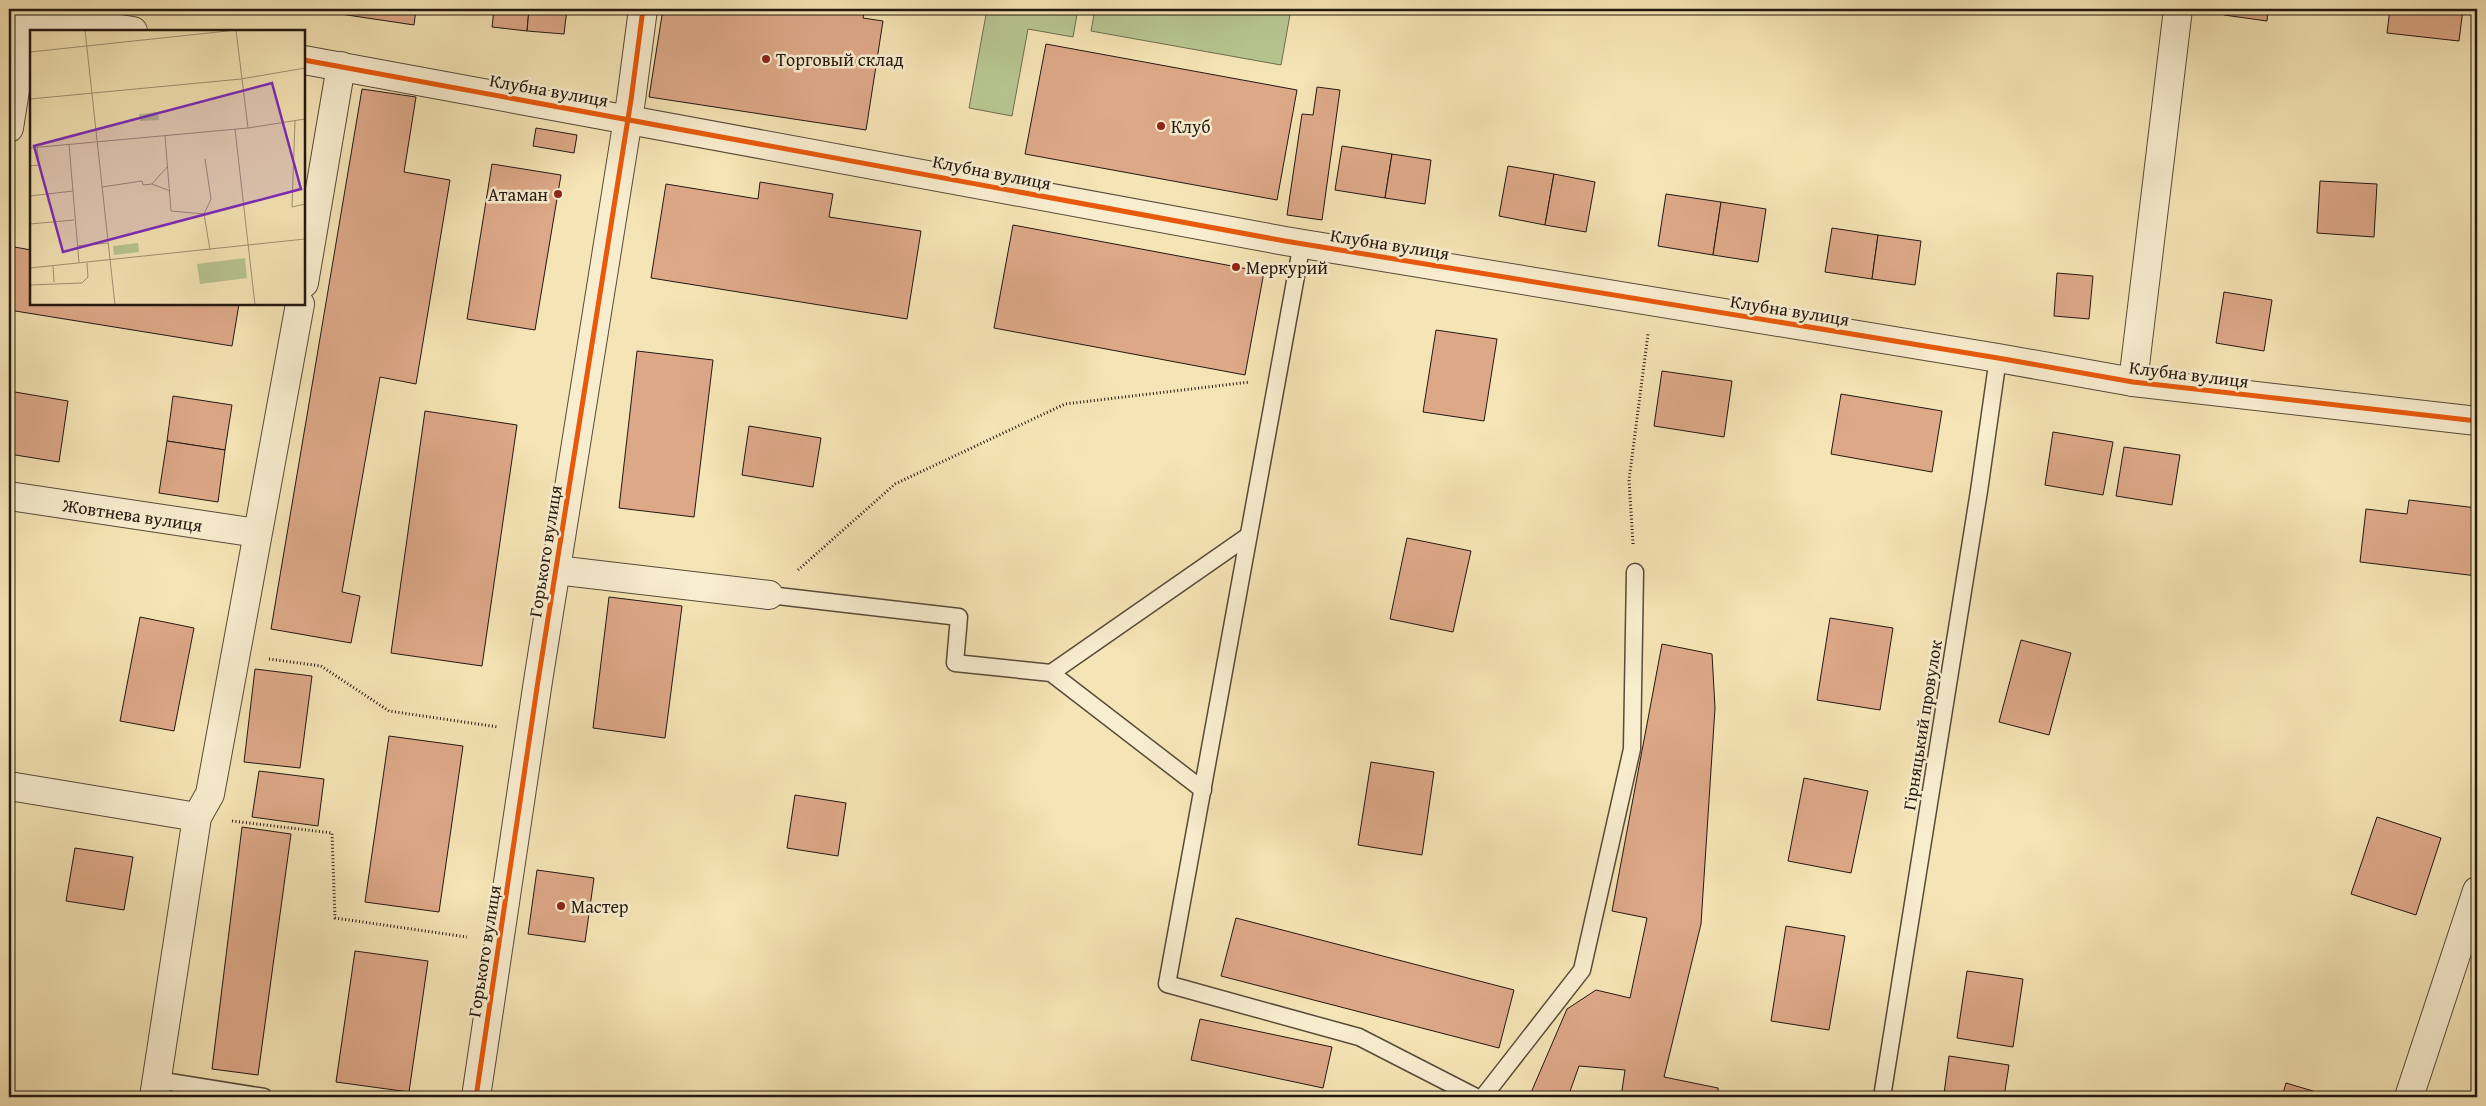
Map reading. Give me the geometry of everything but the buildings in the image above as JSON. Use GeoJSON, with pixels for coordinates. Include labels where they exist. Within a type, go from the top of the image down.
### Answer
{"type":"FeatureCollection","features":[{"type":"Feature","properties":{"kind":"street","name":"Горького вулиця"},"geometry":{"type":"LineString","coordinates":[[476,1097],[556,570],[628,118],[643,9]]}},
{"type":"Feature","properties":{"kind":"street"},"geometry":{"type":"LineString","coordinates":[[2133,382],[2178,9]]}},
{"type":"Feature","properties":{"kind":"street"},"geometry":{"type":"LineString","coordinates":[[9,128],[18,12],[126,30]]}},
{"type":"Feature","properties":{"kind":"street","name":"Клубна вулиця"},"geometry":{"type":"LineString","coordinates":[[305,60],[1302,243],[2133,382],[2477,421]]}},
{"type":"Feature","properties":{"kind":"street"},"geometry":{"type":"LineString","coordinates":[[305,277],[341,66]]}},
{"type":"Feature","properties":{"kind":"street"},"geometry":{"type":"LineString","coordinates":[[155,1088],[196,817],[210,794],[300,305]]}},
{"type":"Feature","properties":{"kind":"street","name":"Жовтнева вулиця"},"geometry":{"type":"LineString","coordinates":[[9,496],[257,533]]}},
{"type":"Feature","properties":{"kind":"street"},"geometry":{"type":"LineString","coordinates":[[556,570],[769,595]]}},
{"type":"Feature","properties":{"kind":"street"},"geometry":{"type":"LineString","coordinates":[[9,786],[196,817]]}},
{"type":"Feature","properties":{"kind":"street"},"geometry":{"type":"LineString","coordinates":[[2408,1097],[2477,891]]}},
{"type":"Feature","properties":{"kind":"lane"},"geometry":{"type":"LineString","coordinates":[[1302,243],[1167,984],[1359,1037],[1476,1097]]}},
{"type":"Feature","properties":{"kind":"lane","name":"Гірняцький провулок"},"geometry":{"type":"LineString","coordinates":[[1882,1097],[1979,491],[1998,358]]}},
{"type":"Feature","properties":{"kind":"lane"},"geometry":{"type":"LineString","coordinates":[[1051,673],[1248,536]]}},
{"type":"Feature","properties":{"kind":"lane"},"geometry":{"type":"LineString","coordinates":[[1483,1097],[1582,970],[1632,749],[1635,572]]}},
{"type":"Feature","properties":{"kind":"lane"},"geometry":{"type":"LineString","coordinates":[[769,595],[959,617],[955,663],[1051,673],[1202,790]]}},
{"type":"Feature","properties":{"kind":"lane"},"geometry":{"type":"LineString","coordinates":[[155,1088],[264,1097]]}},
{"type":"Feature","properties":{"kind":"path"},"geometry":{"type":"LineString","coordinates":[[1635,572],[1629,480],[1652,302]]}},
{"type":"Feature","properties":{"kind":"path"},"geometry":{"type":"LineString","coordinates":[[769,595],[895,484],[1064,404],[1252,382]]}},
{"type":"Feature","properties":{"kind":"path"},"geometry":{"type":"LineString","coordinates":[[236,654],[321,666],[389,711],[504,728]]}},
{"type":"Feature","properties":{"kind":"path"},"geometry":{"type":"LineString","coordinates":[[196,817],[332,833],[335,918],[474,938]]}},
{"type":"Feature","properties":{"kind":"green space"},"geometry":{"type":"Polygon","coordinates":[[[987,9],[1078,9],[1073,37],[1028,29],[1012,116],[969,108],[987,9]]]}},
{"type":"Feature","properties":{"kind":"green space"},"geometry":{"type":"Polygon","coordinates":[[[1095,9],[1291,9],[1281,65],[1091,31],[1095,9]]]}},
{"type":"Feature","properties":{"kind":"cycle path"},"geometry":{"type":"LineString","coordinates":[[476,1097],[538,681],[631,100],[643,9]]}},
{"type":"Feature","properties":{"kind":"cycle path"},"geometry":{"type":"LineString","coordinates":[[305,60],[1285,241],[1998,358],[2133,382],[2477,421]]}},
{"type":"Feature","properties":{"kind":"place","name":"Торговый склад"},"geometry":{"type":"Point","coordinates":[766,59]}},
{"type":"Feature","properties":{"kind":"place","name":"Клуб"},"geometry":{"type":"Point","coordinates":[1161,126]}},
{"type":"Feature","properties":{"kind":"place","name":"Атаман"},"geometry":{"type":"Point","coordinates":[558,194]}},
{"type":"Feature","properties":{"kind":"place","name":"Меркурий"},"geometry":{"type":"Point","coordinates":[1236,267]}},
{"type":"Feature","properties":{"kind":"place","name":"Мастер"},"geometry":{"type":"Point","coordinates":[561,906]}}]}
